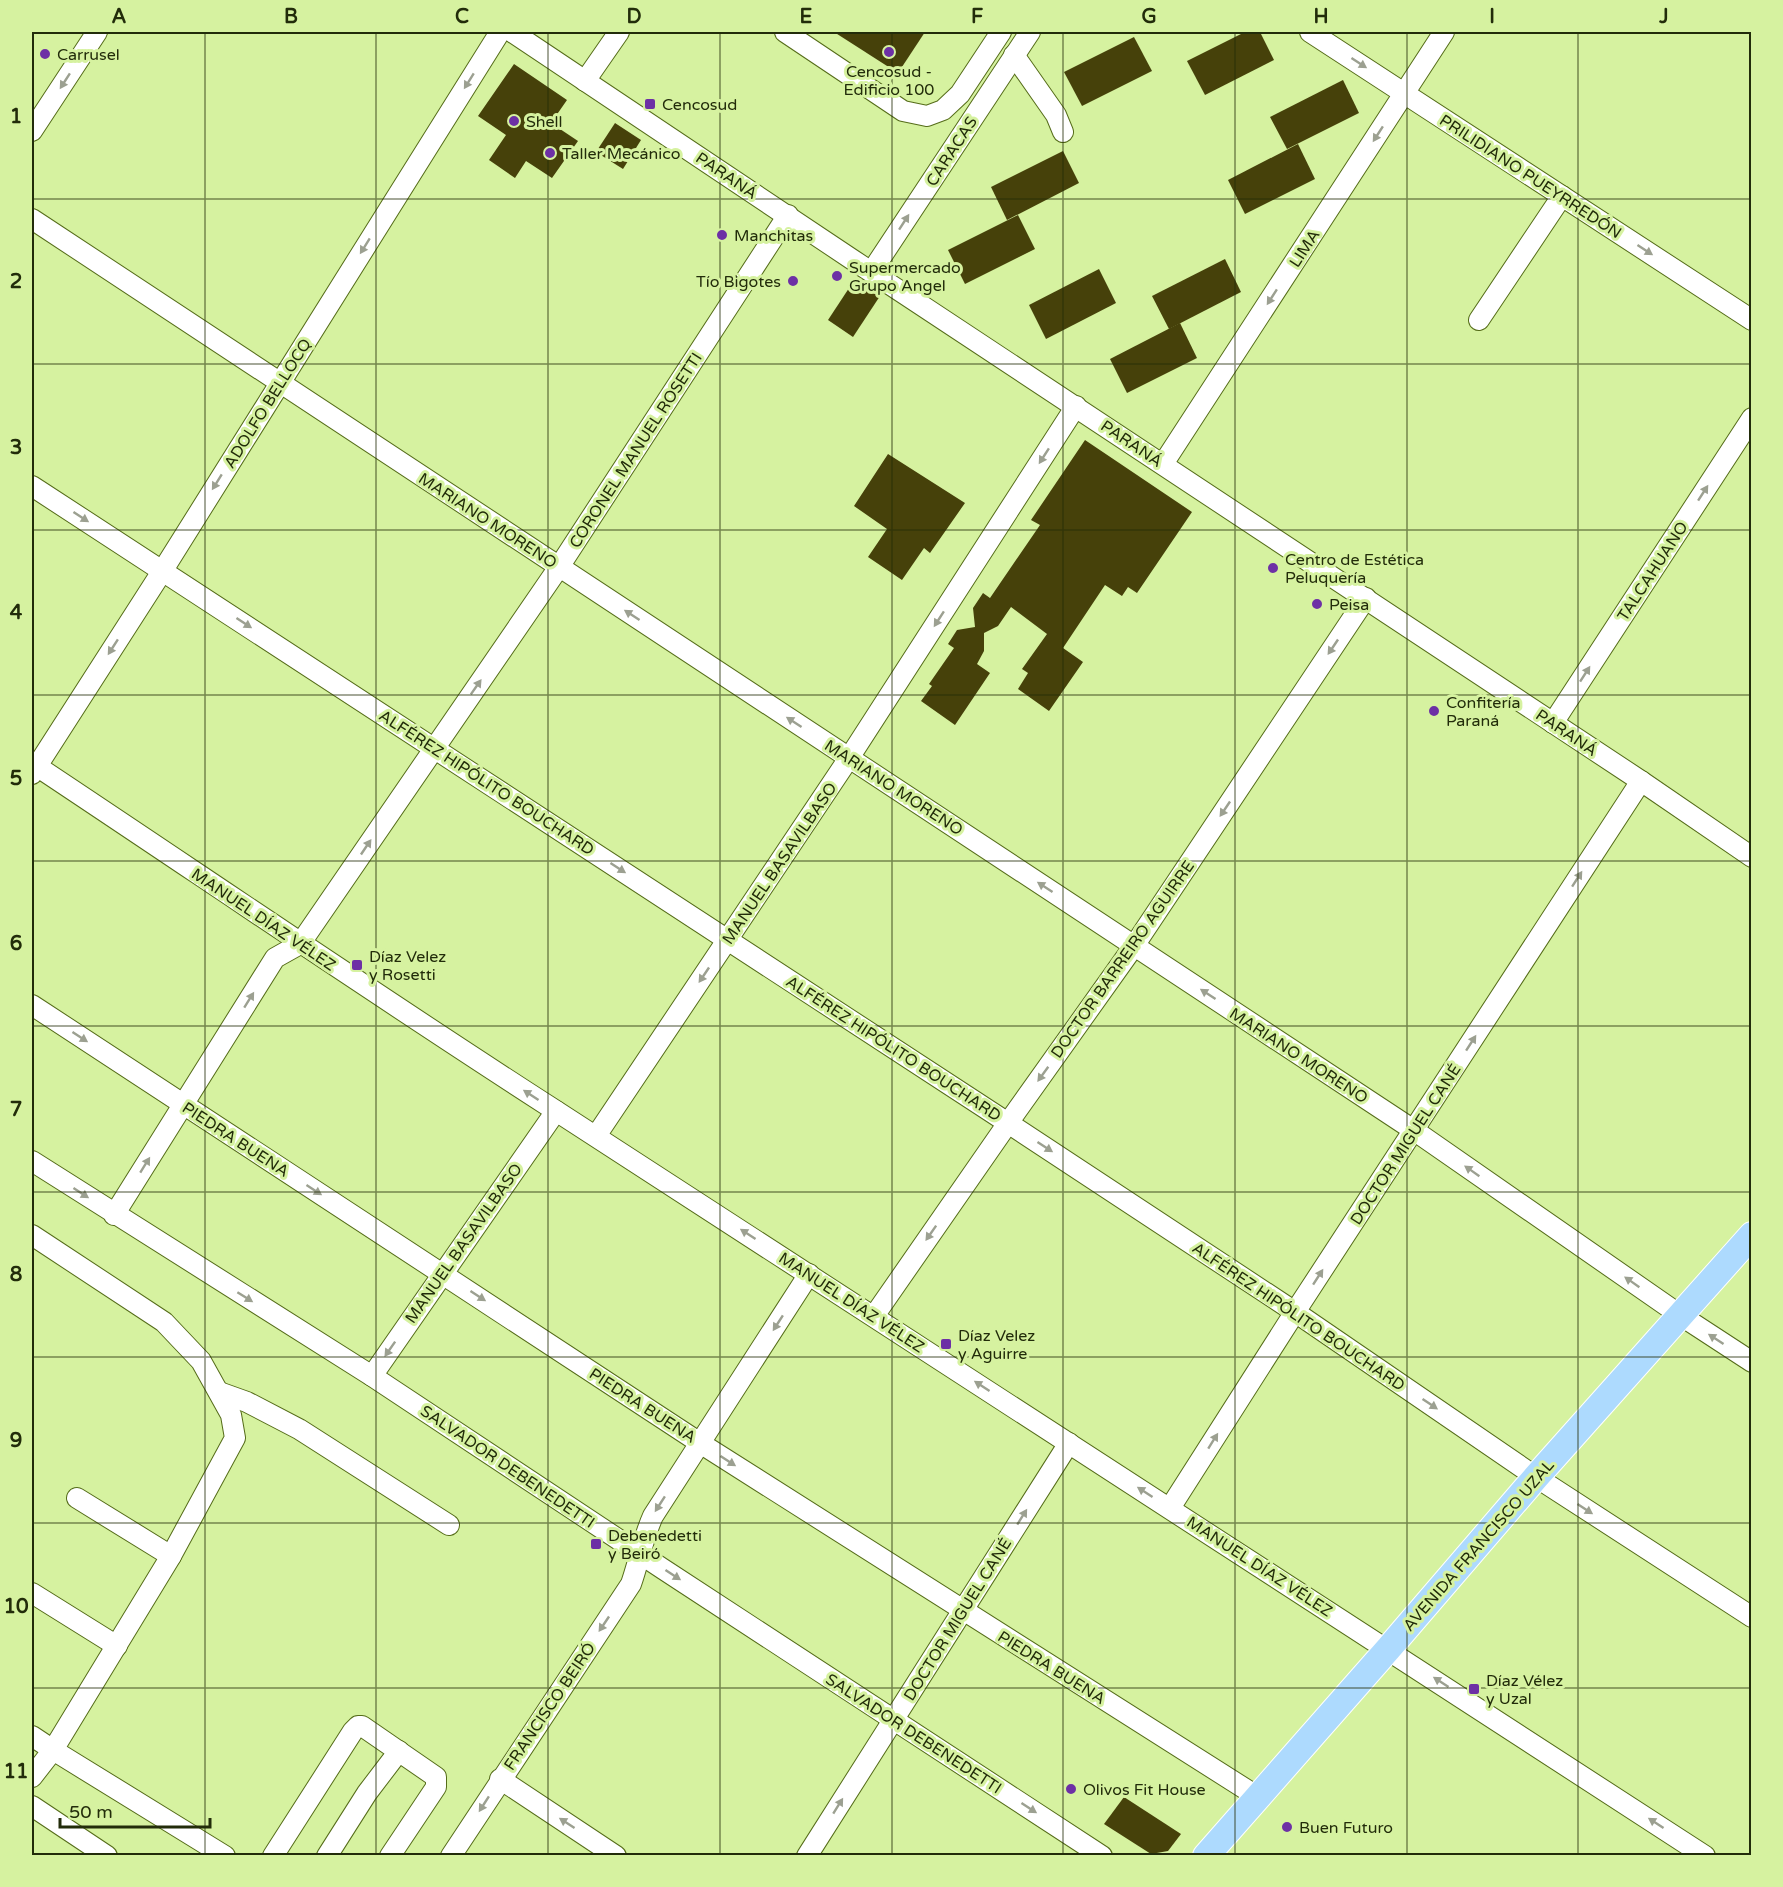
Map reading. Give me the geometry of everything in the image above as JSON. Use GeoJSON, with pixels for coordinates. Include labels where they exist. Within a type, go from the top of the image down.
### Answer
{"type":"FeatureCollection","features":[{"type":"Feature","properties":{"kind":"main road","name":"AVENIDA FRANCISCO UZAL"},"geometry":{"type":"LineString","coordinates":[[1206,1856],[1536,1477],[1752,1235]]}},
{"type":"Feature","properties":{"kind":"street"},"geometry":{"type":"LineString","coordinates":[[32,131],[97,32]]}},
{"type":"Feature","properties":{"kind":"street","name":"ADOLFO BELLOCQ"},"geometry":{"type":"LineString","coordinates":[[33,768],[163,570],[500,32]]}},
{"type":"Feature","properties":{"kind":"street","name":"PARANÁ"},"geometry":{"type":"LineString","coordinates":[[512,32],[1752,856]]}},
{"type":"Feature","properties":{"kind":"street"},"geometry":{"type":"LineString","coordinates":[[585,81],[619,32]]}},
{"type":"Feature","properties":{"kind":"street"},"geometry":{"type":"LineString","coordinates":[[785,32],[903,111],[927,116],[943,110],[960,94],[1001,32]]}},
{"type":"Feature","properties":{"kind":"street","name":"CARACAS"},"geometry":{"type":"LineString","coordinates":[[872,271],[1030,32]]}},
{"type":"Feature","properties":{"kind":"street","name":"PRILIDIANO PUEYRREDÓN"},"geometry":{"type":"LineString","coordinates":[[1310,32],[1752,320]]}},
{"type":"Feature","properties":{"kind":"street","name":"LIMA"},"geometry":{"type":"LineString","coordinates":[[1163,464],[1444,32]]}},
{"type":"Feature","properties":{"kind":"street"},"geometry":{"type":"LineString","coordinates":[[1014,55],[1056,114],[1063,132]]}},
{"type":"Feature","properties":{"kind":"street"},"geometry":{"type":"LineString","coordinates":[[1479,320],[1562,196]]}},
{"type":"Feature","properties":{"kind":"street","name":"CORONEL MANUEL ROSETTI"},"geometry":{"type":"LineString","coordinates":[[114,1215],[275,958],[300,944],[559,567],[788,215]]}},
{"type":"Feature","properties":{"kind":"street","name":"MARIANO MORENO"},"geometry":{"type":"LineString","coordinates":[[32,219],[1414,1131],[1680,1315],[1752,1362]]}},
{"type":"Feature","properties":{"kind":"street","name":"MANUEL BASAVILBASO"},"geometry":{"type":"LineString","coordinates":[[596,1136],[849,758],[1076,406]]}},
{"type":"Feature","properties":{"kind":"street","name":"TALCAHUANO"},"geometry":{"type":"LineString","coordinates":[[1553,723],[1752,418]]}},
{"type":"Feature","properties":{"kind":"street","name":"ALFÉREZ HIPÓLITO BOUCHARD"},"geometry":{"type":"LineString","coordinates":[[32,486],[1008,1123],[1295,1312],[1536,1477],[1752,1617]]}},
{"type":"Feature","properties":{"kind":"street","name":"DOCTOR BARREIRO AGUIRRE"},"geometry":{"type":"LineString","coordinates":[[874,1316],[1134,946],[1366,598]]}},
{"type":"Feature","properties":{"kind":"street","name":"MANUEL DÍAZ VÉLEZ"},"geometry":{"type":"LineString","coordinates":[[33,768],[556,1111],[1389,1648],[1705,1856]]}},
{"type":"Feature","properties":{"kind":"street","name":"DOCTOR MIGUEL CANÉ"},"geometry":{"type":"LineString","coordinates":[[1170,1508],[1641,781]]}},
{"type":"Feature","properties":{"kind":"street","name":"PIEDRA BUENA"},"geometry":{"type":"LineString","coordinates":[[32,1005],[700,1443],[1258,1797]]}},
{"type":"Feature","properties":{"kind":"street","name":"MANUEL BASAVILBASO"},"geometry":{"type":"LineString","coordinates":[[372,1376],[556,1111]]}},
{"type":"Feature","properties":{"kind":"street","name":"SALVADOR DEBENEDETTI"},"geometry":{"type":"LineString","coordinates":[[32,1161],[114,1215],[372,1376],[639,1554],[1102,1856]]}},
{"type":"Feature","properties":{"kind":"street"},"geometry":{"type":"LineString","coordinates":[[32,1235],[164,1322],[201,1361],[231,1416],[236,1438],[171,1556],[117,1646],[53,1750],[32,1777]]}},
{"type":"Feature","properties":{"kind":"street"},"geometry":{"type":"LineString","coordinates":[[639,1554],[653,1516],[809,1274]]}},
{"type":"Feature","properties":{"kind":"street"},"geometry":{"type":"LineString","coordinates":[[219,1392],[247,1402],[299,1429],[449,1525]]}},
{"type":"Feature","properties":{"kind":"street","name":"DOCTOR MIGUEL CANÉ"},"geometry":{"type":"LineString","coordinates":[[807,1856],[1069,1443]]}},
{"type":"Feature","properties":{"kind":"street"},"geometry":{"type":"LineString","coordinates":[[78,1498],[171,1556]]}},
{"type":"Feature","properties":{"kind":"street","name":"FRANCISCO BEIRÓ"},"geometry":{"type":"LineString","coordinates":[[451,1856],[630,1584],[639,1554]]}},
{"type":"Feature","properties":{"kind":"street"},"geometry":{"type":"LineString","coordinates":[[32,1593],[117,1646]]}},
{"type":"Feature","properties":{"kind":"street"},"geometry":{"type":"LineString","coordinates":[[273,1856],[358,1726],[362,1726],[399,1751],[436,1777],[438,1782],[390,1856]]}},
{"type":"Feature","properties":{"kind":"street"},"geometry":{"type":"LineString","coordinates":[[32,1736],[225,1856]]}},
{"type":"Feature","properties":{"kind":"street"},"geometry":{"type":"LineString","coordinates":[[327,1856],[366,1793],[399,1751]]}},
{"type":"Feature","properties":{"kind":"street"},"geometry":{"type":"LineString","coordinates":[[500,1779],[616,1856]]}},
{"type":"Feature","properties":{"kind":"street"},"geometry":{"type":"LineString","coordinates":[[32,1806],[107,1856]]}},
{"type":"Feature","properties":{"kind":"building","name":"Cencosud - Edificio 100"},"geometry":{"type":"Polygon","coordinates":[[[834,32],[925,32],[898,73],[834,32]]]}},
{"type":"Feature","properties":{"kind":"building"},"geometry":{"type":"Polygon","coordinates":[[[1245,32],[1260,32],[1274,60],[1205,95],[1187,61],[1245,32]]]}},
{"type":"Feature","properties":{"kind":"building"},"geometry":{"type":"Polygon","coordinates":[[[1134,37],[1152,71],[1082,106],[1064,72],[1134,37]]]}},
{"type":"Feature","properties":{"kind":"building"},"geometry":{"type":"Polygon","coordinates":[[[514,64],[567,100],[551,123],[578,141],[552,178],[526,161],[515,178],[489,160],[506,135],[478,116],[514,64]]]}},
{"type":"Feature","properties":{"kind":"building"},"geometry":{"type":"Polygon","coordinates":[[[1343,80],[1359,113],[1287,149],[1270,117],[1343,80]]]}},
{"type":"Feature","properties":{"kind":"building"},"geometry":{"type":"Polygon","coordinates":[[[615,123],[641,140],[623,169],[596,152],[615,123]]]}},
{"type":"Feature","properties":{"kind":"building"},"geometry":{"type":"Polygon","coordinates":[[[1298,144],[1315,179],[1245,214],[1228,180],[1298,144]]]}},
{"type":"Feature","properties":{"kind":"building"},"geometry":{"type":"Polygon","coordinates":[[[1063,151],[1079,183],[1007,220],[991,187],[1063,151]]]}},
{"type":"Feature","properties":{"kind":"building"},"geometry":{"type":"Polygon","coordinates":[[[1018,215],[1035,249],[965,284],[948,250],[1018,215]]]}},
{"type":"Feature","properties":{"kind":"building"},"geometry":{"type":"Polygon","coordinates":[[[1225,259],[1241,292],[1169,329],[1152,296],[1225,259]]]}},
{"type":"Feature","properties":{"kind":"building"},"geometry":{"type":"Polygon","coordinates":[[[1099,269],[1116,303],[1046,339],[1029,305],[1099,269]]]}},
{"type":"Feature","properties":{"kind":"building"},"geometry":{"type":"Polygon","coordinates":[[[855,279],[880,296],[853,337],[828,320],[855,279]]]}},
{"type":"Feature","properties":{"kind":"building"},"geometry":{"type":"Polygon","coordinates":[[[1180,323],[1197,358],[1127,393],[1110,359],[1180,323]]]}},
{"type":"Feature","properties":{"kind":"building"},"geometry":{"type":"Polygon","coordinates":[[[1085,440],[1192,512],[1137,593],[1128,587],[1122,596],[1105,585],[1063,648],[1083,662],[1049,711],[1018,689],[1028,673],[1022,669],[1047,634],[1011,607],[998,626],[984,633],[984,651],[977,664],[990,673],[955,725],[921,701],[932,686],[929,684],[954,648],[948,644],[957,630],[975,627],[973,608],[983,593],[990,598],[1040,525],[1031,520],[1085,440]]]}},
{"type":"Feature","properties":{"kind":"building"},"geometry":{"type":"Polygon","coordinates":[[[888,454],[965,503],[930,553],[924,548],[902,580],[868,557],[887,529],[854,506],[888,454]]]}},
{"type":"Feature","properties":{"kind":"building"},"geometry":{"type":"Polygon","coordinates":[[[1124,1797],[1181,1834],[1168,1851],[1151,1854],[1104,1824],[1124,1797]]]}},
{"type":"Feature","properties":{"kind":"place","name":"Cencosud - Edificio 100"},"geometry":{"type":"Point","coordinates":[889,52]}},
{"type":"Feature","properties":{"kind":"place","name":"Carrusel"},"geometry":{"type":"Point","coordinates":[45,54]}},
{"type":"Feature","properties":{"kind":"place","name":"Cencosud"},"geometry":{"type":"Point","coordinates":[650,104]}},
{"type":"Feature","properties":{"kind":"place","name":"Shell"},"geometry":{"type":"Point","coordinates":[514,121]}},
{"type":"Feature","properties":{"kind":"place","name":"Taller Mecánico"},"geometry":{"type":"Point","coordinates":[550,153]}},
{"type":"Feature","properties":{"kind":"place","name":"Manchitas"},"geometry":{"type":"Point","coordinates":[722,235]}},
{"type":"Feature","properties":{"kind":"place","name":"Supermercado Grupo Angel"},"geometry":{"type":"Point","coordinates":[837,276]}},
{"type":"Feature","properties":{"kind":"place","name":"Tío Bigotes"},"geometry":{"type":"Point","coordinates":[793,281]}},
{"type":"Feature","properties":{"kind":"place","name":"Centro de Estética Peluquería"},"geometry":{"type":"Point","coordinates":[1273,568]}},
{"type":"Feature","properties":{"kind":"place","name":"Peisa"},"geometry":{"type":"Point","coordinates":[1317,604]}},
{"type":"Feature","properties":{"kind":"place","name":"Confitería Paraná"},"geometry":{"type":"Point","coordinates":[1434,711]}},
{"type":"Feature","properties":{"kind":"place","name":"Díaz Velez y Rosetti"},"geometry":{"type":"Point","coordinates":[357,965]}},
{"type":"Feature","properties":{"kind":"place","name":"Díaz Velez y Aguirre"},"geometry":{"type":"Point","coordinates":[946,1344]}},
{"type":"Feature","properties":{"kind":"place","name":"Debenedetti y Beiró"},"geometry":{"type":"Point","coordinates":[596,1544]}},
{"type":"Feature","properties":{"kind":"place","name":"Díaz Vélez y Uzal"},"geometry":{"type":"Point","coordinates":[1474,1689]}},
{"type":"Feature","properties":{"kind":"place","name":"Olivos Fit House"},"geometry":{"type":"Point","coordinates":[1071,1789]}},
{"type":"Feature","properties":{"kind":"place","name":"Buen Futuro"},"geometry":{"type":"Point","coordinates":[1287,1827]}}]}
